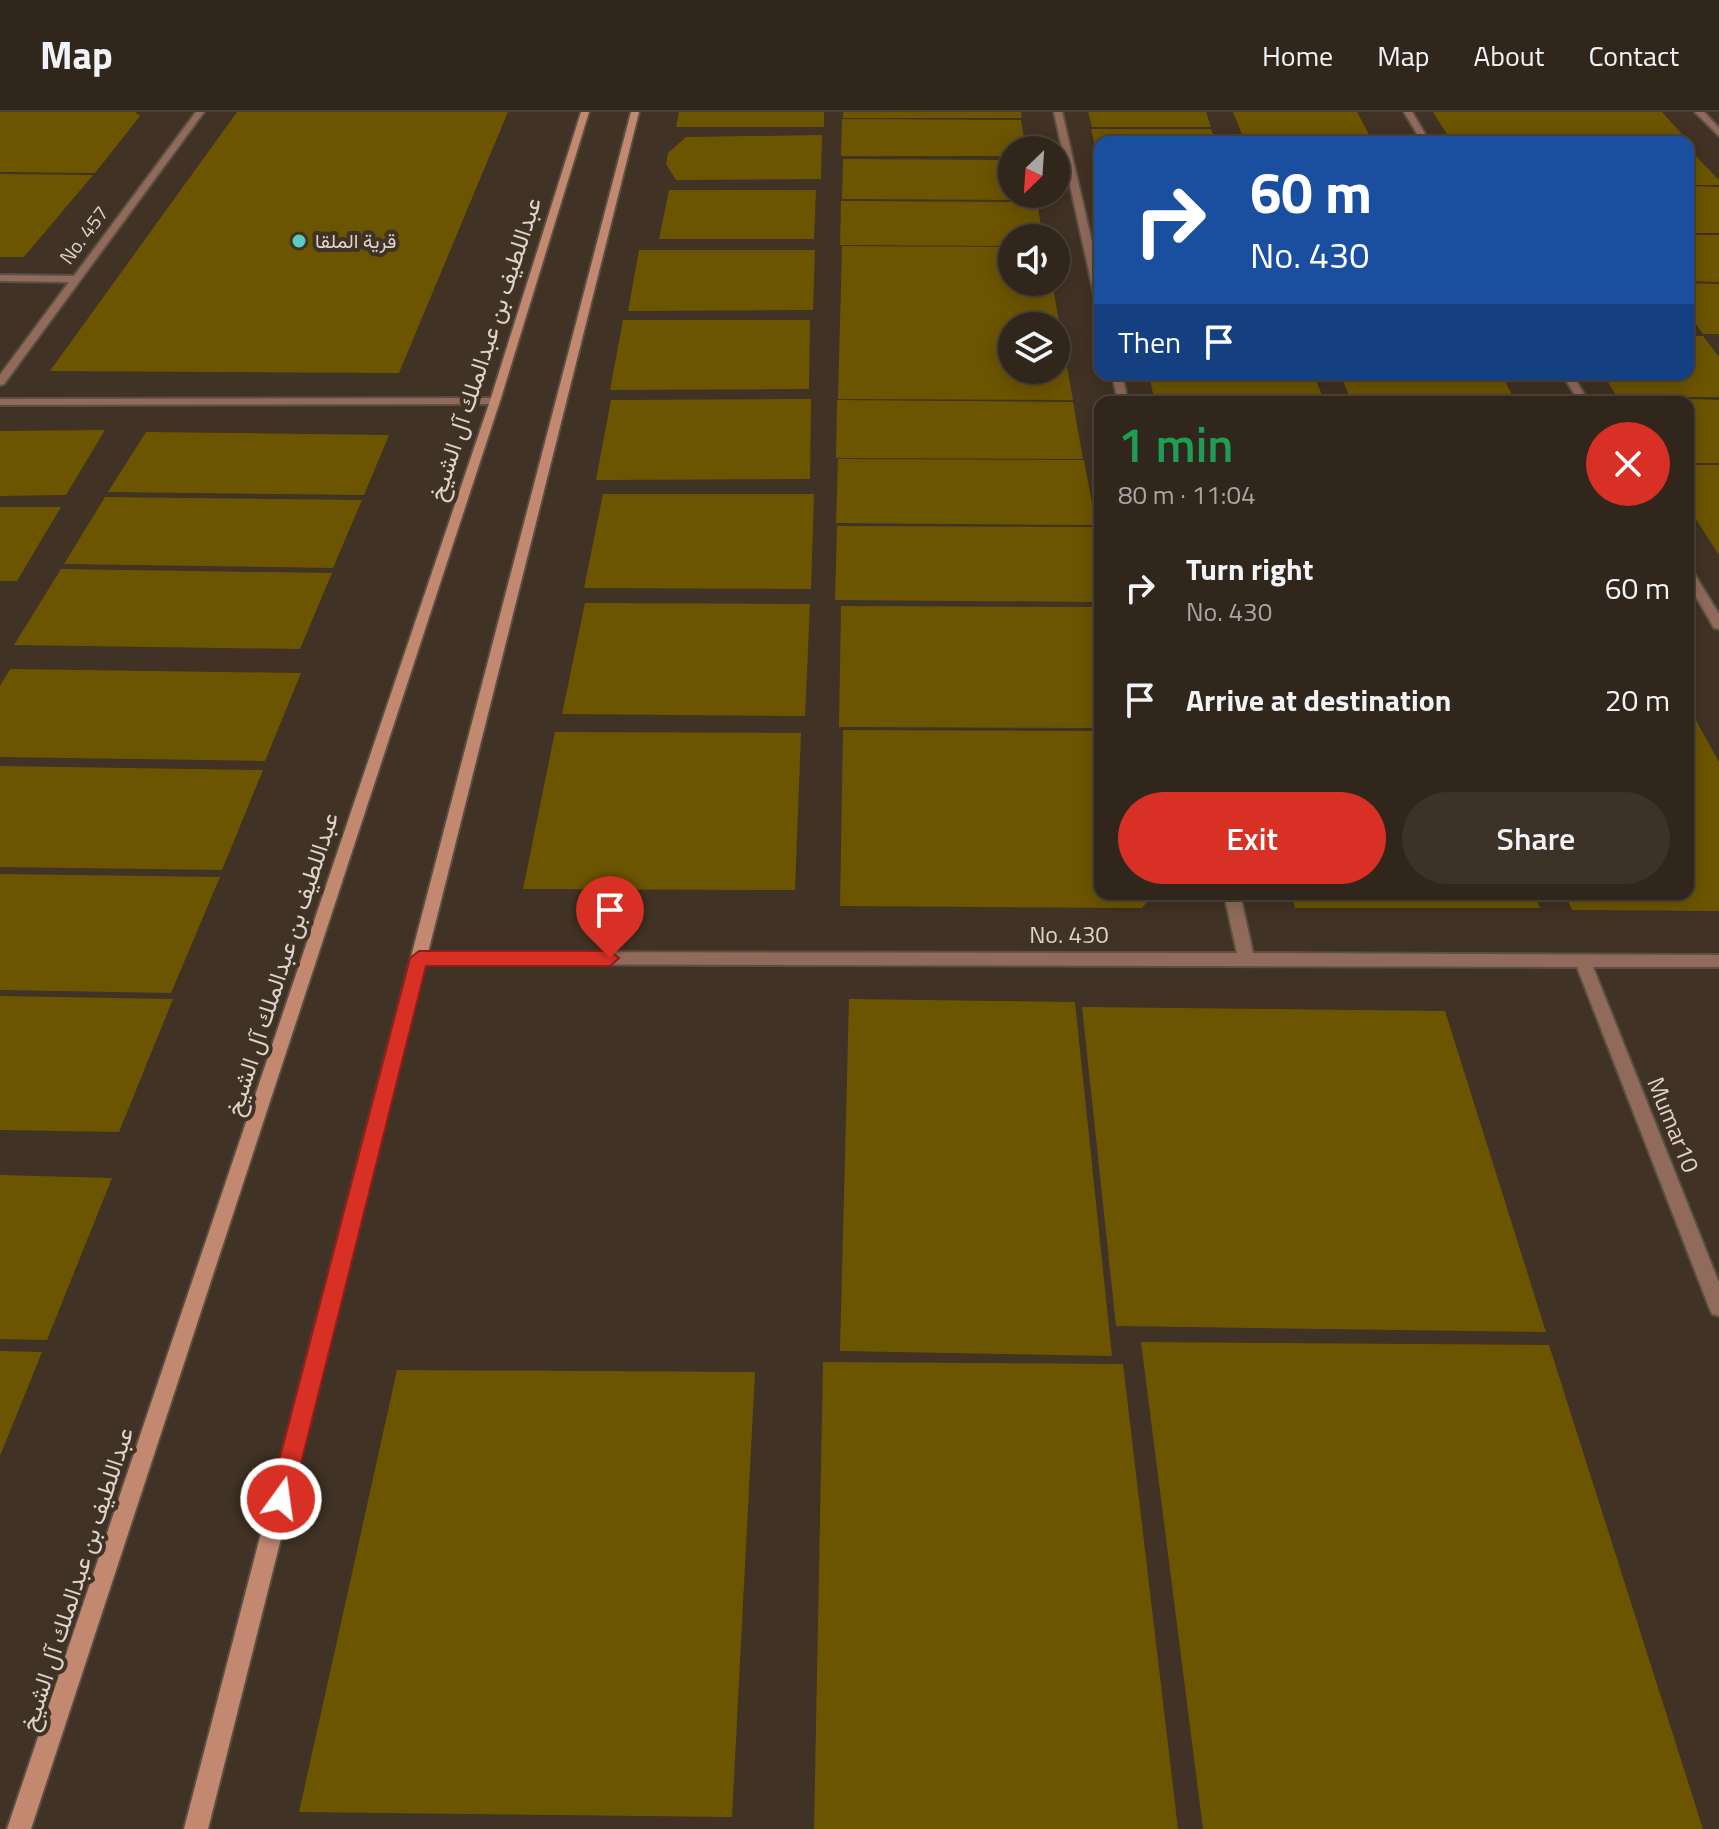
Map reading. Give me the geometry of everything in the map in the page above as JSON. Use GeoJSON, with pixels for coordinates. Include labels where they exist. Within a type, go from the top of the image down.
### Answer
{"type":"FeatureCollection","features":[{"type":"Feature","properties":{"kind":"street","name":"No. 457"},"geometry":{"type":"LineString","coordinates":[[0,382],[200,112]]}},
{"type":"Feature","properties":{"kind":"street","name":"عبداللطيف بن عبدالملك آل الشيخ"},"geometry":{"type":"LineString","coordinates":[[19,1829],[495,401],[585,112]]}},
{"type":"Feature","properties":{"kind":"street"},"geometry":{"type":"LineString","coordinates":[[196,1829],[635,112]]}},
{"type":"Feature","properties":{"kind":"street"},"geometry":{"type":"LineString","coordinates":[[1058,112],[1094,272]]}},
{"type":"Feature","properties":{"kind":"street"},"geometry":{"type":"LineString","coordinates":[[1408,112],[1422,136]]}},
{"type":"Feature","properties":{"kind":"street"},"geometry":{"type":"LineString","coordinates":[[1699,112],[1719,133]]}},
{"type":"Feature","properties":{"kind":"street"},"geometry":{"type":"LineString","coordinates":[[0,278],[74,279]]}},
{"type":"Feature","properties":{"kind":"street"},"geometry":{"type":"LineString","coordinates":[[0,402],[495,401]]}},
{"type":"Feature","properties":{"kind":"street"},"geometry":{"type":"LineString","coordinates":[[1694,583],[1719,625]]}},
{"type":"Feature","properties":{"kind":"street"},"geometry":{"type":"LineString","coordinates":[[1233,900],[1246,959]]}},
{"type":"Feature","properties":{"kind":"street","name":"No. 430"},"geometry":{"type":"LineString","coordinates":[[419,958],[1719,961]]}},
{"type":"Feature","properties":{"kind":"street","name":"Mumar10"},"geometry":{"type":"LineString","coordinates":[[1582,960],[1719,1307]]}},
{"type":"Feature","properties":{"kind":"building"},"geometry":{"type":"Polygon","coordinates":[[[0,112],[135,112],[140,116],[95,173],[0,172],[0,112]]]}},
{"type":"Feature","properties":{"kind":"building","name":"قرية الملقا"},"geometry":{"type":"Polygon","coordinates":[[[237,112],[508,112],[399,373],[50,371],[237,112]]]}},
{"type":"Feature","properties":{"kind":"building"},"geometry":{"type":"Polygon","coordinates":[[[679,112],[824,112],[824,127],[676,127],[679,112]]]}},
{"type":"Feature","properties":{"kind":"building"},"geometry":{"type":"Polygon","coordinates":[[[843,112],[1021,112],[1022,118],[843,118],[843,112]]]}},
{"type":"Feature","properties":{"kind":"building"},"geometry":{"type":"Polygon","coordinates":[[[1088,112],[1206,112],[1211,127],[1092,127],[1088,112]]]}},
{"type":"Feature","properties":{"kind":"building"},"geometry":{"type":"Polygon","coordinates":[[[1233,112],[1357,112],[1370,136],[1243,136],[1233,112]]]}},
{"type":"Feature","properties":{"kind":"building"},"geometry":{"type":"Polygon","coordinates":[[[1433,112],[1662,112],[1684,136],[1448,136],[1433,112]]]}},
{"type":"Feature","properties":{"kind":"building"},"geometry":{"type":"Polygon","coordinates":[[[842,119],[1021,120],[1024,136],[998,136],[998,156],[841,156],[842,119]]]}},
{"type":"Feature","properties":{"kind":"building"},"geometry":{"type":"Polygon","coordinates":[[[1091,129],[1211,129],[1214,136],[1094,136],[1094,142],[1091,129]]]}},
{"type":"Feature","properties":{"kind":"building"},"geometry":{"type":"Polygon","coordinates":[[[822,135],[821,179],[676,180],[666,164],[668,153],[686,137],[822,135]]]}},
{"type":"Feature","properties":{"kind":"building"},"geometry":{"type":"Polygon","coordinates":[[[1694,154],[1719,180],[1719,185],[1694,185],[1694,154]]]}},
{"type":"Feature","properties":{"kind":"building"},"geometry":{"type":"Polygon","coordinates":[[[843,159],[998,160],[998,200],[842,199],[843,159]]]}},
{"type":"Feature","properties":{"kind":"building"},"geometry":{"type":"Polygon","coordinates":[[[0,174],[93,175],[24,257],[0,257],[0,174]]]}},
{"type":"Feature","properties":{"kind":"building"},"geometry":{"type":"Polygon","coordinates":[[[1694,186],[1719,187],[1719,233],[1694,233],[1694,186]]]}},
{"type":"Feature","properties":{"kind":"building"},"geometry":{"type":"Polygon","coordinates":[[[669,190],[816,190],[814,239],[659,239],[669,190]]]}},
{"type":"Feature","properties":{"kind":"building"},"geometry":{"type":"Polygon","coordinates":[[[841,201],[998,202],[998,208],[1038,208],[1041,224],[998,224],[998,246],[840,245],[841,201]]]}},
{"type":"Feature","properties":{"kind":"building"},"geometry":{"type":"Polygon","coordinates":[[[1694,235],[1719,235],[1719,282],[1694,281],[1694,235]]]}},
{"type":"Feature","properties":{"kind":"building"},"geometry":{"type":"Polygon","coordinates":[[[842,246],[998,247],[998,296],[1054,296],[1057,312],[998,312],[998,384],[1070,383],[1073,400],[838,399],[842,246]]]}},
{"type":"Feature","properties":{"kind":"building"},"geometry":{"type":"Polygon","coordinates":[[[639,250],[815,250],[813,310],[628,311],[639,250]]]}},
{"type":"Feature","properties":{"kind":"building"},"geometry":{"type":"Polygon","coordinates":[[[1694,283],[1719,284],[1719,334],[1703,334],[1694,321],[1694,283]]]}},
{"type":"Feature","properties":{"kind":"building"},"geometry":{"type":"Polygon","coordinates":[[[623,320],[810,320],[809,389],[610,390],[623,320]]]}},
{"type":"Feature","properties":{"kind":"building"},"geometry":{"type":"Polygon","coordinates":[[[1694,336],[1703,336],[1719,357],[1719,397],[1616,396],[1607,380],[1694,380],[1694,336]]]}},
{"type":"Feature","properties":{"kind":"building"},"geometry":{"type":"Polygon","coordinates":[[[1150,380],[1316,380],[1322,396],[1153,394],[1150,380]]]}},
{"type":"Feature","properties":{"kind":"building"},"geometry":{"type":"Polygon","coordinates":[[[1343,380],[1504,380],[1513,396],[1349,396],[1343,380]]]}},
{"type":"Feature","properties":{"kind":"building"},"geometry":{"type":"Polygon","coordinates":[[[811,399],[810,479],[596,480],[611,400],[811,399]]]}},
{"type":"Feature","properties":{"kind":"building"},"geometry":{"type":"Polygon","coordinates":[[[1694,399],[1719,400],[1719,463],[1694,463],[1694,399]]]}},
{"type":"Feature","properties":{"kind":"building"},"geometry":{"type":"Polygon","coordinates":[[[837,400],[1073,402],[1083,459],[836,458],[837,400]]]}},
{"type":"Feature","properties":{"kind":"building"},"geometry":{"type":"Polygon","coordinates":[[[105,430],[66,495],[0,496],[0,431],[105,430]]]}},
{"type":"Feature","properties":{"kind":"building"},"geometry":{"type":"Polygon","coordinates":[[[146,432],[389,435],[364,495],[108,492],[146,432]]]}},
{"type":"Feature","properties":{"kind":"building"},"geometry":{"type":"Polygon","coordinates":[[[838,459],[1084,460],[1094,514],[1094,525],[836,523],[838,459]]]}},
{"type":"Feature","properties":{"kind":"building"},"geometry":{"type":"Polygon","coordinates":[[[1694,465],[1719,465],[1719,555],[1694,516],[1694,465]]]}},
{"type":"Feature","properties":{"kind":"building"},"geometry":{"type":"Polygon","coordinates":[[[603,494],[814,494],[811,589],[584,588],[603,494]]]}},
{"type":"Feature","properties":{"kind":"building"},"geometry":{"type":"Polygon","coordinates":[[[105,497],[362,500],[333,568],[64,564],[105,497]]]}},
{"type":"Feature","properties":{"kind":"building"},"geometry":{"type":"Polygon","coordinates":[[[0,507],[61,507],[17,581],[0,581],[0,507]]]}},
{"type":"Feature","properties":{"kind":"building"},"geometry":{"type":"Polygon","coordinates":[[[837,526],[1094,527],[1094,602],[835,600],[837,526]]]}},
{"type":"Feature","properties":{"kind":"building"},"geometry":{"type":"Polygon","coordinates":[[[61,569],[332,573],[300,649],[14,645],[61,569]]]}},
{"type":"Feature","properties":{"kind":"building"},"geometry":{"type":"Polygon","coordinates":[[[585,603],[810,604],[805,716],[562,714],[585,603]]]}},
{"type":"Feature","properties":{"kind":"building"},"geometry":{"type":"Polygon","coordinates":[[[841,606],[1094,607],[1094,728],[839,727],[841,606]]]}},
{"type":"Feature","properties":{"kind":"building"},"geometry":{"type":"Polygon","coordinates":[[[10,669],[301,673],[265,761],[0,757],[0,686],[10,669]]]}},
{"type":"Feature","properties":{"kind":"building"},"geometry":{"type":"Polygon","coordinates":[[[1694,717],[1719,762],[1719,911],[1572,910],[1568,900],[1694,900],[1694,717]]]}},
{"type":"Feature","properties":{"kind":"building"},"geometry":{"type":"Polygon","coordinates":[[[843,730],[1094,731],[1094,900],[1149,900],[1142,908],[840,906],[843,730]]]}},
{"type":"Feature","properties":{"kind":"building"},"geometry":{"type":"Polygon","coordinates":[[[555,732],[801,733],[795,890],[523,889],[555,732]]]}},
{"type":"Feature","properties":{"kind":"building"},"geometry":{"type":"Polygon","coordinates":[[[0,766],[263,770],[222,870],[0,867],[0,766]]]}},
{"type":"Feature","properties":{"kind":"building"},"geometry":{"type":"Polygon","coordinates":[[[0,874],[220,877],[171,993],[0,990],[0,874]]]}},
{"type":"Feature","properties":{"kind":"building"},"geometry":{"type":"Polygon","coordinates":[[[1293,900],[1537,900],[1540,908],[1295,908],[1293,900]]]}},
{"type":"Feature","properties":{"kind":"building"},"geometry":{"type":"Polygon","coordinates":[[[0,996],[173,999],[119,1132],[0,1130],[0,996]]]}},
{"type":"Feature","properties":{"kind":"building"},"geometry":{"type":"Polygon","coordinates":[[[849,999],[1075,1002],[1112,1356],[840,1351],[849,999]]]}},
{"type":"Feature","properties":{"kind":"building"},"geometry":{"type":"Polygon","coordinates":[[[1082,1007],[1445,1011],[1546,1332],[1116,1326],[1082,1007]]]}},
{"type":"Feature","properties":{"kind":"building"},"geometry":{"type":"Polygon","coordinates":[[[0,1175],[112,1178],[47,1340],[0,1339],[0,1175]]]}},
{"type":"Feature","properties":{"kind":"building"},"geometry":{"type":"Polygon","coordinates":[[[1141,1342],[1549,1345],[1703,1829],[1203,1829],[1141,1342]]]}},
{"type":"Feature","properties":{"kind":"building"},"geometry":{"type":"Polygon","coordinates":[[[0,1351],[42,1352],[0,1456],[0,1351]]]}},
{"type":"Feature","properties":{"kind":"building"},"geometry":{"type":"Polygon","coordinates":[[[823,1362],[1123,1364],[1178,1829],[814,1829],[823,1362]]]}},
{"type":"Feature","properties":{"kind":"building"},"geometry":{"type":"Polygon","coordinates":[[[397,1370],[755,1372],[732,1817],[299,1812],[397,1370]]]}},
{"type":"Feature","properties":{"kind":"place","name":"قرية الملقا"},"geometry":{"type":"Point","coordinates":[299,241]}},
{"type":"Feature","properties":{"kind":"route"},"geometry":{"type":"LineString","coordinates":[[281,1499],[419,958],[610,958]]}}]}
